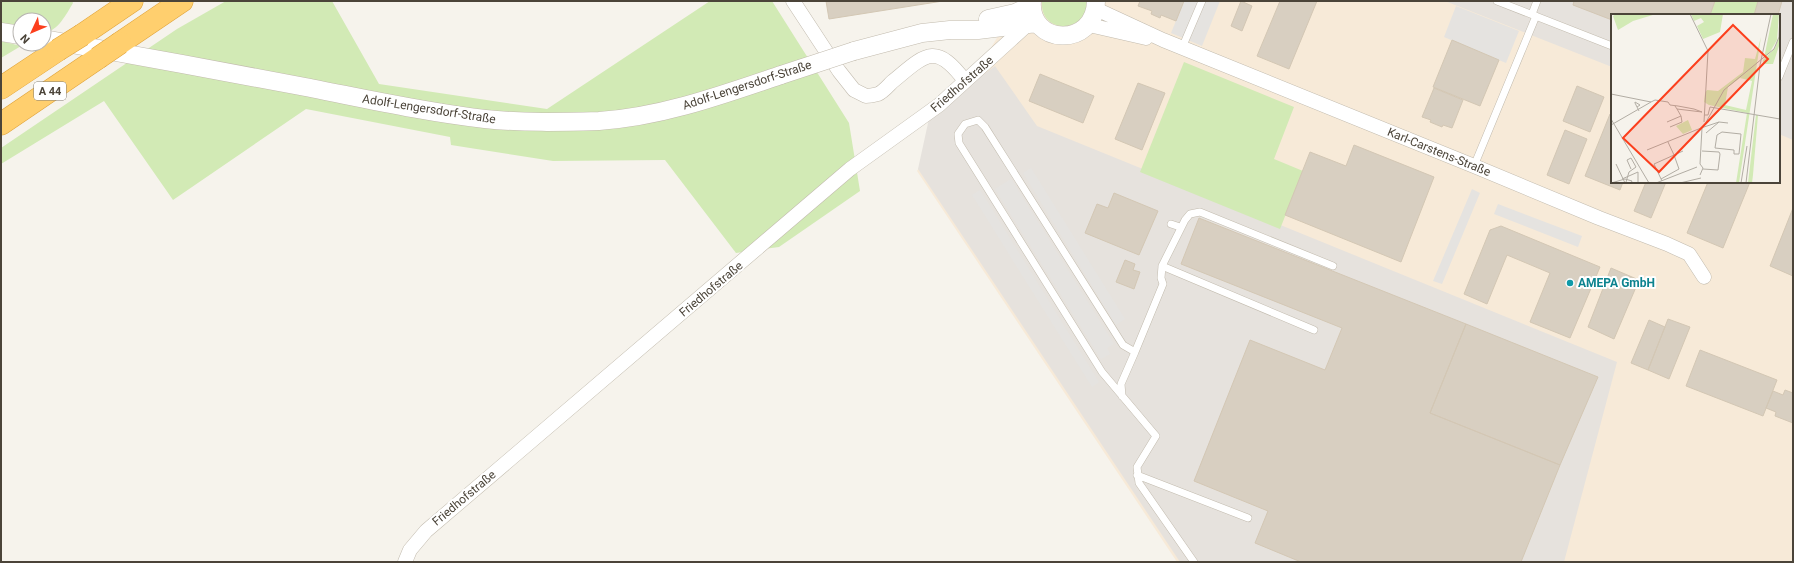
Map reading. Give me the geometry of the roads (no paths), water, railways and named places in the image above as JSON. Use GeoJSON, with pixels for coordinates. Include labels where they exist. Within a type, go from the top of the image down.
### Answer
{"type":"FeatureCollection","features":[{"type":"Feature","properties":{"kind":"highway","name":"A 44"},"geometry":{"type":"LineString","coordinates":[[52,45],[82,35],[132,1]]}},
{"type":"Feature","properties":{"kind":"highway","name":"A 44"},"geometry":{"type":"LineString","coordinates":[[1,124],[182,1]]}},
{"type":"Feature","properties":{"kind":"highway","name":"A 44"},"geometry":{"type":"LineString","coordinates":[[1,88],[43,52]]}},
{"type":"Feature","properties":{"kind":"street"},"geometry":{"type":"LineString","coordinates":[[793,1],[839,71],[854,90],[866,96],[878,94],[923,58],[934,55],[942,57],[951,63],[966,81]]}},
{"type":"Feature","properties":{"kind":"street"},"geometry":{"type":"LineString","coordinates":[[1032,4],[1032,24],[1053,35],[1073,35],[1082,31],[1094,11]]}},
{"type":"Feature","properties":{"kind":"street","name":"Adolf-Lengersdorf-Straße"},"geometry":{"type":"LineString","coordinates":[[950,30],[1015,13],[1032,4]]}},
{"type":"Feature","properties":{"kind":"street","name":"Karl-Carstens-Straße"},"geometry":{"type":"LineString","coordinates":[[1094,11],[1131,35],[1162,40],[1689,254],[1704,277]]}},
{"type":"Feature","properties":{"kind":"street","name":"Friedhofstraße"},"geometry":{"type":"LineString","coordinates":[[405,562],[410,550],[426,531],[850,169],[939,105],[1032,24]]}},
{"type":"Feature","properties":{"kind":"street","name":"Adolf-Lengersdorf-Straße"},"geometry":{"type":"LineString","coordinates":[[52,45],[148,57],[423,110],[495,120],[534,122],[600,120],[640,115],[720,96],[854,51],[922,33],[950,30],[978,30],[1032,24]]}},
{"type":"Feature","properties":{"kind":"street"},"geometry":{"type":"LineString","coordinates":[[1,32],[12,34]]}},
{"type":"Feature","properties":{"kind":"lane"},"geometry":{"type":"LineString","coordinates":[[1182,48],[1202,1]]}},
{"type":"Feature","properties":{"kind":"lane"},"geometry":{"type":"LineString","coordinates":[[1497,1],[1611,46]]}},
{"type":"Feature","properties":{"kind":"lane"},"geometry":{"type":"LineString","coordinates":[[1474,166],[1534,15],[1537,1]]}},
{"type":"Feature","properties":{"kind":"lane"},"geometry":{"type":"LineString","coordinates":[[1780,74],[1793,42]]}},
{"type":"Feature","properties":{"kind":"lane"},"geometry":{"type":"LineString","coordinates":[[1135,352],[1123,345],[985,127],[978,120],[965,124],[958,134],[959,143],[1102,372],[1156,436],[1141,458],[1137,467],[1139,483],[1194,562]]}},
{"type":"Feature","properties":{"kind":"lane"},"geometry":{"type":"LineString","coordinates":[[1122,396],[1121,384],[1163,284],[1161,278],[1162,266],[1180,227],[1190,214],[1200,212],[1333,266]]}},
{"type":"Feature","properties":{"kind":"lane"},"geometry":{"type":"LineString","coordinates":[[1171,224],[1180,227]]}},
{"type":"Feature","properties":{"kind":"lane"},"geometry":{"type":"LineString","coordinates":[[1162,266],[1314,330]]}},
{"type":"Feature","properties":{"kind":"lane"},"geometry":{"type":"LineString","coordinates":[[1137,475],[1248,518]]}},
{"type":"Feature","properties":{"kind":"place","name":"AMEPA GmbH"},"geometry":{"type":"Point","coordinates":[1570,283]}}]}
